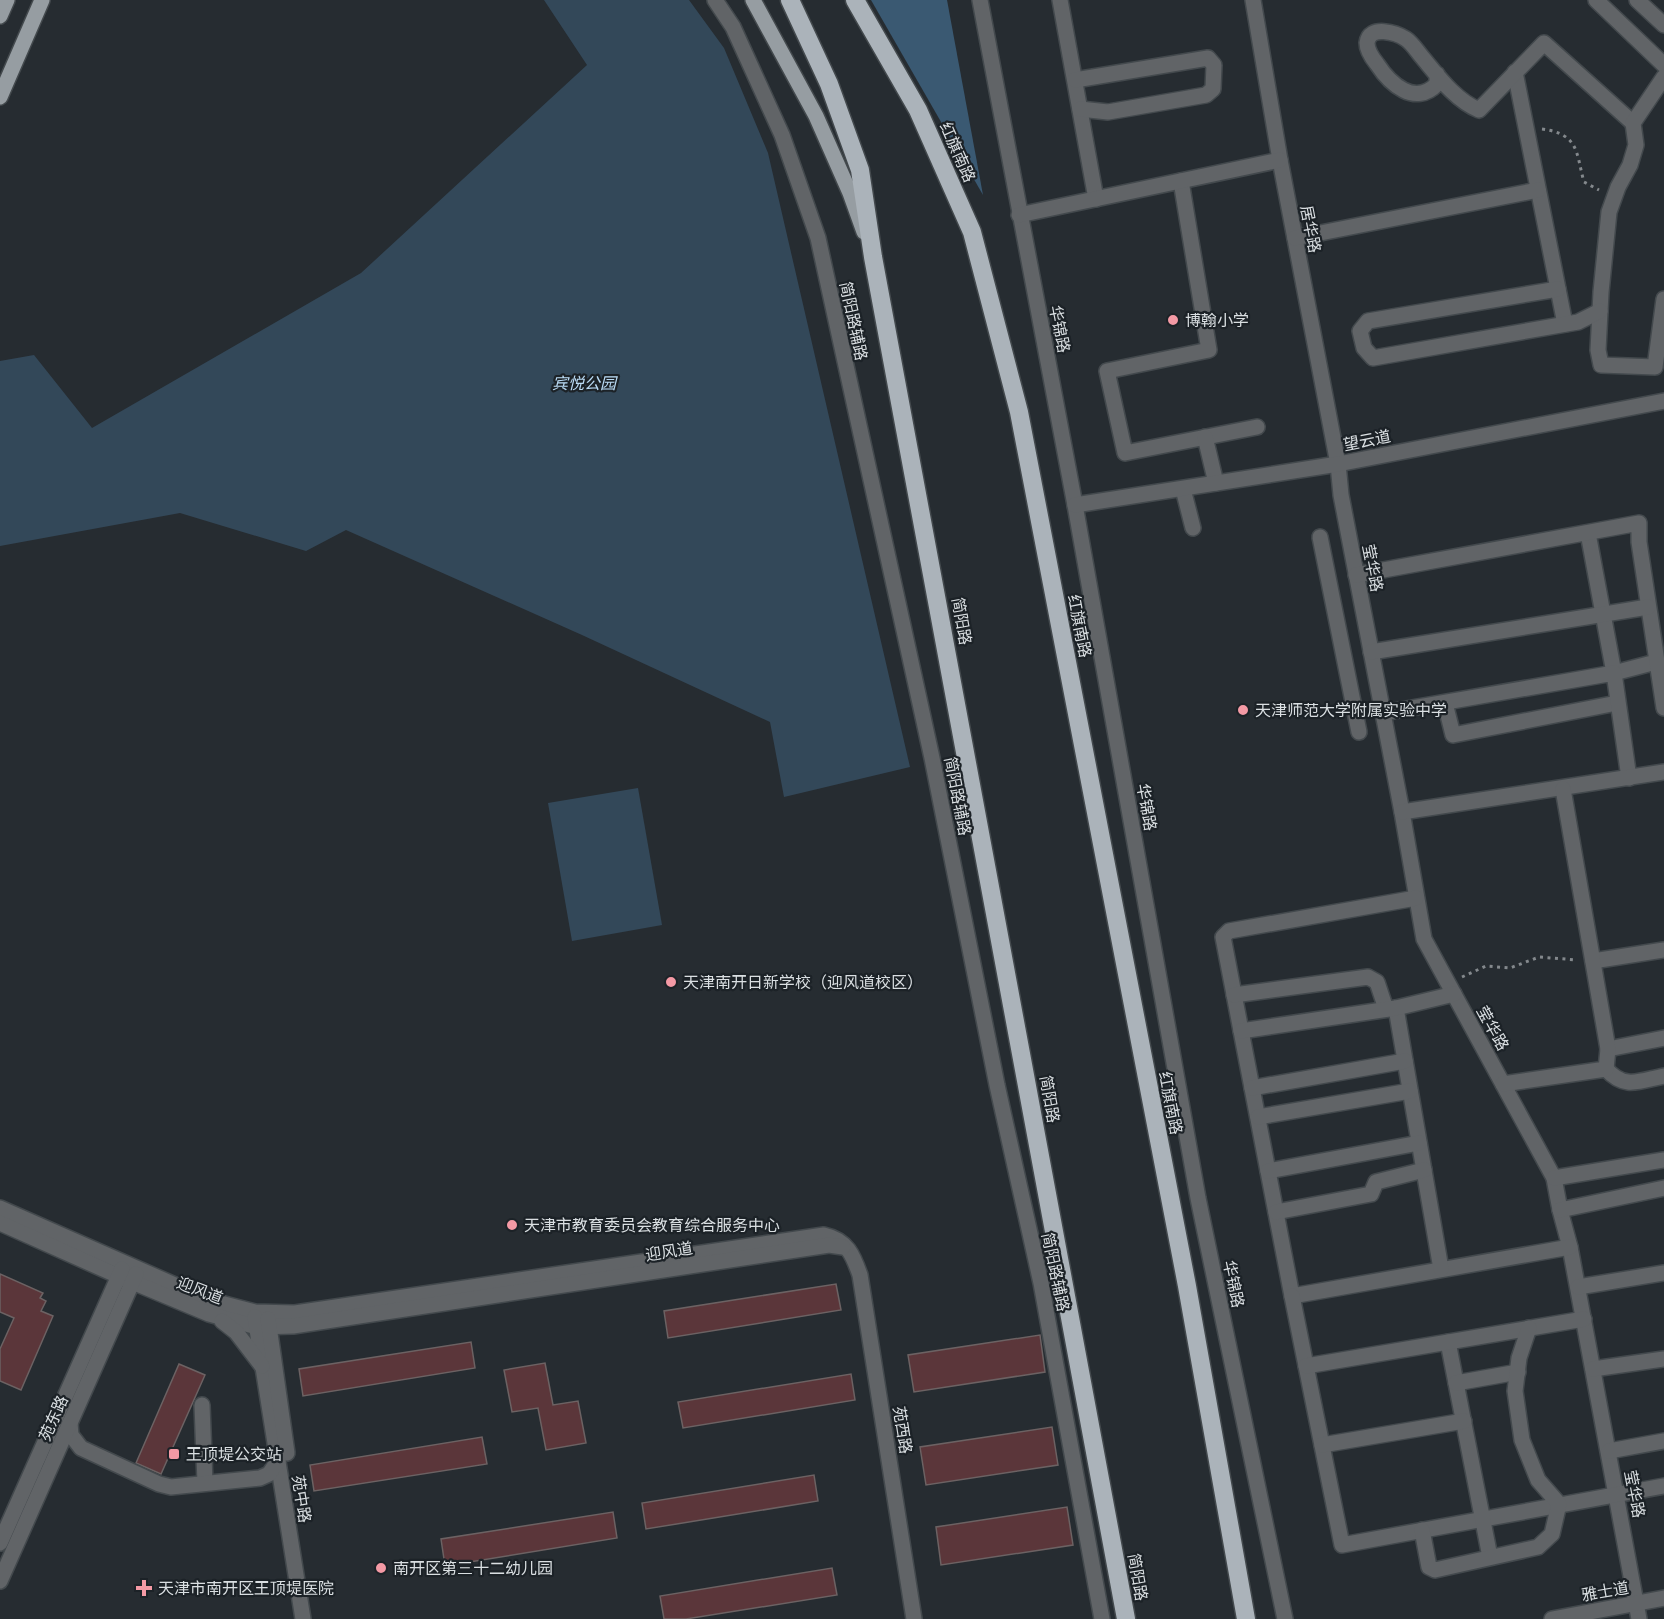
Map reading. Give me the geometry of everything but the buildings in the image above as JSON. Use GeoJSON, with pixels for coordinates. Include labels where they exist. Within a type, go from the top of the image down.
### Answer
{"type":"FeatureCollection","features":[{"type":"Feature","properties":{"kind":"highway"},"geometry":{"type":"LineString","coordinates":[[790,0],[829,84],[860,170],[873,257]]}},
{"type":"Feature","properties":{"kind":"highway","name":"红旗南路"},"geometry":{"type":"LineString","coordinates":[[855,0],[918,110],[972,232],[1019,412],[1186,1286],[1246,1619]]}},
{"type":"Feature","properties":{"kind":"highway","name":"简阳路"},"geometry":{"type":"LineString","coordinates":[[873,257],[1126,1619]]}},
{"type":"Feature","properties":{"kind":"main road"},"geometry":{"type":"LineString","coordinates":[[0,16],[7,0]]}},
{"type":"Feature","properties":{"kind":"main road"},"geometry":{"type":"LineString","coordinates":[[0,97],[42,0]]}},
{"type":"Feature","properties":{"kind":"main road"},"geometry":{"type":"LineString","coordinates":[[753,0],[816,116],[850,193],[873,257]]}},
{"type":"Feature","properties":{"kind":"street","name":"简阳路辅路"},"geometry":{"type":"LineString","coordinates":[[715,0],[733,27],[782,135],[818,238],[932,759],[994,1073],[1041,1283],[1102,1619]]}},
{"type":"Feature","properties":{"kind":"street","name":"华锦路"},"geometry":{"type":"LineString","coordinates":[[980,0],[1019,215],[1076,505],[1198,1198],[1285,1619]]}},
{"type":"Feature","properties":{"kind":"street"},"geometry":{"type":"LineString","coordinates":[[1060,0],[1096,199]]}},
{"type":"Feature","properties":{"kind":"street","name":"居华路"},"geometry":{"type":"LineString","coordinates":[[1253,0],[1280,160],[1338,464]]}},
{"type":"Feature","properties":{"kind":"street"},"geometry":{"type":"LineString","coordinates":[[1596,0],[1664,65]]}},
{"type":"Feature","properties":{"kind":"street"},"geometry":{"type":"LineString","coordinates":[[1637,0],[1664,25]]}},
{"type":"Feature","properties":{"kind":"street"},"geometry":{"type":"LineString","coordinates":[[1437,74],[1437,84],[1432,89],[1404,92],[1388,79],[1369,51],[1367,43],[1370,37],[1378,32],[1392,31],[1408,40],[1468,106],[1479,110],[1544,43],[1633,123],[1636,145],[1630,165],[1618,187],[1609,212],[1600,311],[1598,350],[1601,365],[1655,367],[1664,300]]}},
{"type":"Feature","properties":{"kind":"street"},"geometry":{"type":"LineString","coordinates":[[1075,80],[1208,58],[1214,65],[1213,88],[1206,96],[1107,112],[1080,109]]}},
{"type":"Feature","properties":{"kind":"street"},"geometry":{"type":"LineString","coordinates":[[1515,72],[1565,324]]}},
{"type":"Feature","properties":{"kind":"street"},"geometry":{"type":"LineString","coordinates":[[1633,123],[1664,77]]}},
{"type":"Feature","properties":{"kind":"street"},"geometry":{"type":"LineString","coordinates":[[1019,215],[1280,160]]}},
{"type":"Feature","properties":{"kind":"street"},"geometry":{"type":"LineString","coordinates":[[1181,181],[1209,350],[1107,371],[1125,453],[1257,427]]}},
{"type":"Feature","properties":{"kind":"street"},"geometry":{"type":"LineString","coordinates":[[1295,238],[1538,190]]}},
{"type":"Feature","properties":{"kind":"street"},"geometry":{"type":"LineString","coordinates":[[1558,289],[1368,321],[1360,331],[1364,348],[1373,358],[1578,322],[1600,311]]}},
{"type":"Feature","properties":{"kind":"street","name":"望云道"},"geometry":{"type":"LineString","coordinates":[[1076,505],[1338,464],[1664,401]]}},
{"type":"Feature","properties":{"kind":"street"},"geometry":{"type":"LineString","coordinates":[[1205,437],[1216,483]]}},
{"type":"Feature","properties":{"kind":"street","name":"莹华路"},"geometry":{"type":"LineString","coordinates":[[1338,464],[1341,495],[1424,939],[1554,1178],[1578,1287],[1637,1612]]}},
{"type":"Feature","properties":{"kind":"street"},"geometry":{"type":"LineString","coordinates":[[1183,489],[1193,528]]}},
{"type":"Feature","properties":{"kind":"street"},"geometry":{"type":"LineString","coordinates":[[1356,575],[1639,523],[1638,542],[1664,708]]}},
{"type":"Feature","properties":{"kind":"street"},"geometry":{"type":"LineString","coordinates":[[1588,533],[1614,673],[1629,778]]}},
{"type":"Feature","properties":{"kind":"street"},"geometry":{"type":"LineString","coordinates":[[1320,537],[1359,732]]}},
{"type":"Feature","properties":{"kind":"street"},"geometry":{"type":"LineString","coordinates":[[1325,559],[1352,555]]}},
{"type":"Feature","properties":{"kind":"street"},"geometry":{"type":"LineString","coordinates":[[1371,652],[1648,607]]}},
{"type":"Feature","properties":{"kind":"street"},"geometry":{"type":"LineString","coordinates":[[1383,713],[1614,673],[1656,662]]}},
{"type":"Feature","properties":{"kind":"street"},"geometry":{"type":"LineString","coordinates":[[1445,702],[1453,735],[1617,703]]}},
{"type":"Feature","properties":{"kind":"street"},"geometry":{"type":"LineString","coordinates":[[1402,812],[1664,772]]}},
{"type":"Feature","properties":{"kind":"street"},"geometry":{"type":"LineString","coordinates":[[1563,789],[1608,1049],[1606,1069],[1614,1078],[1628,1084],[1664,1076]]}},
{"type":"Feature","properties":{"kind":"street"},"geometry":{"type":"LineString","coordinates":[[1416,898],[1229,931],[1223,937],[1342,1545],[1664,1486]]}},
{"type":"Feature","properties":{"kind":"street"},"geometry":{"type":"LineString","coordinates":[[1593,961],[1664,950]]}},
{"type":"Feature","properties":{"kind":"street"},"geometry":{"type":"LineString","coordinates":[[1234,995],[1368,976],[1377,982],[1391,1009],[1405,1061],[1441,1269]]}},
{"type":"Feature","properties":{"kind":"street"},"geometry":{"type":"LineString","coordinates":[[1241,1031],[1391,1009],[1451,989]]}},
{"type":"Feature","properties":{"kind":"street"},"geometry":{"type":"LineString","coordinates":[[1608,1049],[1664,1038]]}},
{"type":"Feature","properties":{"kind":"street"},"geometry":{"type":"LineString","coordinates":[[1252,1088],[1405,1061]]}},
{"type":"Feature","properties":{"kind":"street"},"geometry":{"type":"LineString","coordinates":[[1503,1084],[1606,1069]]}},
{"type":"Feature","properties":{"kind":"street"},"geometry":{"type":"LineString","coordinates":[[1258,1117],[1410,1091]]}},
{"type":"Feature","properties":{"kind":"street"},"geometry":{"type":"LineString","coordinates":[[1268,1171],[1419,1143]]}},
{"type":"Feature","properties":{"kind":"street"},"geometry":{"type":"LineString","coordinates":[[1554,1178],[1664,1160]]}},
{"type":"Feature","properties":{"kind":"street"},"geometry":{"type":"LineString","coordinates":[[1276,1212],[1371,1194],[1376,1182],[1424,1170]]}},
{"type":"Feature","properties":{"kind":"street"},"geometry":{"type":"LineString","coordinates":[[1560,1210],[1664,1188]]}},
{"type":"Feature","properties":{"kind":"street","name":"迎风道"},"geometry":{"type":"LineString","coordinates":[[0,1208],[83,1245],[126,1274],[209,1300],[262,1320]]}},
{"type":"Feature","properties":{"kind":"street","name":"迎风道"},"geometry":{"type":"LineString","coordinates":[[0,1223],[126,1274],[209,1314],[293,1326],[829,1245],[848,1248]]}},
{"type":"Feature","properties":{"kind":"street"},"geometry":{"type":"LineString","coordinates":[[1292,1296],[1570,1247]]}},
{"type":"Feature","properties":{"kind":"street","name":"苑西路"},"geometry":{"type":"LineString","coordinates":[[848,1248],[860,1275],[914,1619]]}},
{"type":"Feature","properties":{"kind":"street"},"geometry":{"type":"LineString","coordinates":[[1578,1287],[1664,1273]]}},
{"type":"Feature","properties":{"kind":"street","name":"苑东路"},"geometry":{"type":"LineString","coordinates":[[0,1581],[118,1315],[126,1274]]}},
{"type":"Feature","properties":{"kind":"street","name":"苑东路"},"geometry":{"type":"LineString","coordinates":[[0,1543],[126,1274]]}},
{"type":"Feature","properties":{"kind":"street"},"geometry":{"type":"LineString","coordinates":[[209,1314],[236,1332],[264,1368]]}},
{"type":"Feature","properties":{"kind":"street"},"geometry":{"type":"LineString","coordinates":[[1306,1366],[1584,1319]]}},
{"type":"Feature","properties":{"kind":"street","name":"苑中路"},"geometry":{"type":"LineString","coordinates":[[262,1320],[264,1368],[303,1619]]}},
{"type":"Feature","properties":{"kind":"street","name":"苑中路"},"geometry":{"type":"LineString","coordinates":[[262,1320],[313,1619]]}},
{"type":"Feature","properties":{"kind":"street"},"geometry":{"type":"LineString","coordinates":[[1529,1328],[1519,1358],[1515,1391],[1522,1440],[1538,1480],[1559,1504]]}},
{"type":"Feature","properties":{"kind":"street"},"geometry":{"type":"LineString","coordinates":[[1448,1342],[1490,1557]]}},
{"type":"Feature","properties":{"kind":"street"},"geometry":{"type":"LineString","coordinates":[[1593,1369],[1664,1359]]}},
{"type":"Feature","properties":{"kind":"street"},"geometry":{"type":"LineString","coordinates":[[1456,1383],[1518,1372]]}},
{"type":"Feature","properties":{"kind":"street"},"geometry":{"type":"LineString","coordinates":[[202,1405],[205,1483]]}},
{"type":"Feature","properties":{"kind":"street"},"geometry":{"type":"LineString","coordinates":[[1322,1445],[1464,1421]]}},
{"type":"Feature","properties":{"kind":"street"},"geometry":{"type":"LineString","coordinates":[[70,1423],[71,1435],[81,1448],[147,1480],[171,1487],[260,1478],[269,1474],[278,1461]]}},
{"type":"Feature","properties":{"kind":"street"},"geometry":{"type":"LineString","coordinates":[[1609,1451],[1664,1441]]}},
{"type":"Feature","properties":{"kind":"street"},"geometry":{"type":"LineString","coordinates":[[260,1478],[282,1487],[294,1498]]}},
{"type":"Feature","properties":{"kind":"street"},"geometry":{"type":"LineString","coordinates":[[1422,1530],[1429,1567],[1435,1570],[1538,1546],[1552,1534],[1559,1504]]}},
{"type":"Feature","properties":{"kind":"street"},"geometry":{"type":"LineString","coordinates":[[1089,1545],[1112,1619]]}},
{"type":"Feature","properties":{"kind":"street","name":"雅士道"},"geometry":{"type":"LineString","coordinates":[[1605,1619],[1637,1612],[1664,1598]]}},
{"type":"Feature","properties":{"kind":"street","name":"雅士道"},"geometry":{"type":"LineString","coordinates":[[1552,1619],[1664,1608]]}},
{"type":"Feature","properties":{"kind":"path"},"geometry":{"type":"LineString","coordinates":[[1526,128],[1551,130],[1566,137],[1580,157],[1584,182],[1614,199]]}},
{"type":"Feature","properties":{"kind":"path"},"geometry":{"type":"LineString","coordinates":[[1451,989],[1486,966],[1510,968],[1539,957],[1593,961]]}},
{"type":"Feature","properties":{"kind":"green space","name":"宾悦公园"},"geometry":{"type":"Polygon","coordinates":[[[544,0],[689,0],[724,48],[768,153],[910,767],[784,797],[770,722],[346,530],[306,551],[180,513],[0,546],[0,361],[34,355],[92,428],[361,273],[587,65],[544,0]]]}},
{"type":"Feature","properties":{"kind":"green space"},"geometry":{"type":"Polygon","coordinates":[[[638,788],[662,925],[572,941],[548,803],[638,788]]]}},
{"type":"Feature","properties":{"kind":"shaded area"},"geometry":{"type":"Polygon","coordinates":[[[871,0],[947,0],[983,195],[871,0]]]}},
{"type":"Feature","properties":{"kind":"place","name":"博翰小学"},"geometry":{"type":"Point","coordinates":[1173,320]}},
{"type":"Feature","properties":{"kind":"place","name":"天津师范大学附属实验中学"},"geometry":{"type":"Point","coordinates":[1243,710]}},
{"type":"Feature","properties":{"kind":"place","name":"天津南开日新学校（迎风道校区）"},"geometry":{"type":"Point","coordinates":[671,982]}},
{"type":"Feature","properties":{"kind":"place","name":"天津市教育委员会教育综合服务中心"},"geometry":{"type":"Point","coordinates":[512,1225]}},
{"type":"Feature","properties":{"kind":"place","name":"王顶堤公交站"},"geometry":{"type":"Point","coordinates":[174,1454]}},
{"type":"Feature","properties":{"kind":"place","name":"南开区第三十二幼儿园"},"geometry":{"type":"Point","coordinates":[381,1568]}},
{"type":"Feature","properties":{"kind":"place","name":"天津市南开区王顶堤医院"},"geometry":{"type":"Point","coordinates":[144,1588]}}]}
